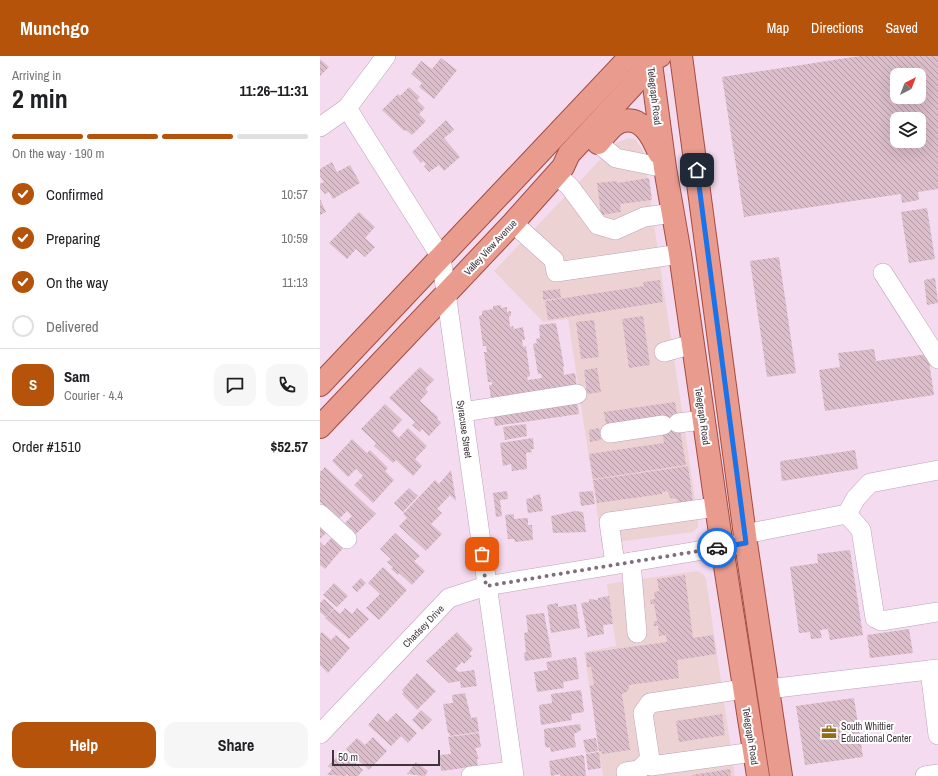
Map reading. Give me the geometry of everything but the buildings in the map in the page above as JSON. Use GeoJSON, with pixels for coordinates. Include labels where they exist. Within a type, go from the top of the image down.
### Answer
{"type":"FeatureCollection","features":[{"type":"Feature","properties":{"kind":"main road"},"geometry":{"type":"LineString","coordinates":[[681,56],[746,539],[781,776]]}},
{"type":"Feature","properties":{"kind":"main road"},"geometry":{"type":"LineString","coordinates":[[320,385],[626,61],[654,57]]}},
{"type":"Feature","properties":{"kind":"main road","name":"Telegraph Road"},"geometry":{"type":"LineString","coordinates":[[654,57],[665,168],[680,254],[716,508],[758,776]]}},
{"type":"Feature","properties":{"kind":"main road","name":"Valley View Avenue"},"geometry":{"type":"LineString","coordinates":[[320,427],[513,223],[559,170],[569,154],[633,85],[654,57]]}},
{"type":"Feature","properties":{"kind":"main road"},"geometry":{"type":"LineString","coordinates":[[559,170],[578,164],[614,126],[620,122],[635,122],[645,128],[654,139],[665,168]]}},
{"type":"Feature","properties":{"kind":"street"},"geometry":{"type":"LineString","coordinates":[[320,127],[346,108],[386,56]]}},
{"type":"Feature","properties":{"kind":"street","name":"Syracuse Street"},"geometry":{"type":"LineString","coordinates":[[346,108],[441,257],[513,773]]}},
{"type":"Feature","properties":{"kind":"street"},"geometry":{"type":"LineString","coordinates":[[598,143],[616,158],[665,168]]}},
{"type":"Feature","properties":{"kind":"street"},"geometry":{"type":"LineString","coordinates":[[559,170],[598,225],[615,230],[644,217],[673,213]]}},
{"type":"Feature","properties":{"kind":"street"},"geometry":{"type":"LineString","coordinates":[[513,223],[554,260],[556,272],[680,254]]}},
{"type":"Feature","properties":{"kind":"street"},"geometry":{"type":"LineString","coordinates":[[883,273],[938,359]]}},
{"type":"Feature","properties":{"kind":"street"},"geometry":{"type":"LineString","coordinates":[[664,352],[693,344]]}},
{"type":"Feature","properties":{"kind":"street"},"geometry":{"type":"LineString","coordinates":[[463,412],[577,394]]}},
{"type":"Feature","properties":{"kind":"street"},"geometry":{"type":"LineString","coordinates":[[610,433],[703,420]]}},
{"type":"Feature","properties":{"kind":"street"},"geometry":{"type":"LineString","coordinates":[[938,470],[870,483],[856,498],[847,514],[861,530],[875,618],[881,621],[938,612]]}},
{"type":"Feature","properties":{"kind":"street"},"geometry":{"type":"LineString","coordinates":[[637,633],[623,563],[609,522],[716,508]]}},
{"type":"Feature","properties":{"kind":"street"},"geometry":{"type":"LineString","coordinates":[[320,514],[347,539]]}},
{"type":"Feature","properties":{"kind":"street","name":"Chadsey Drive"},"geometry":{"type":"LineString","coordinates":[[320,734],[449,598],[486,586],[722,547],[746,539],[847,514]]}},
{"type":"Feature","properties":{"kind":"street"},"geometry":{"type":"LineString","coordinates":[[768,690],[934,670],[938,735]]}},
{"type":"Feature","properties":{"kind":"street"},"geometry":{"type":"LineString","coordinates":[[744,689],[650,703],[643,713],[651,766],[754,752]]}},
{"type":"Feature","properties":{"kind":"street"},"geometry":{"type":"LineString","coordinates":[[627,776],[626,772],[639,770],[650,759]]}},
{"type":"Feature","properties":{"kind":"street"},"geometry":{"type":"LineString","coordinates":[[471,776],[513,773]]}},
{"type":"Feature","properties":{"kind":"street"},"geometry":{"type":"LineString","coordinates":[[925,776],[938,774]]}},
{"type":"Feature","properties":{"kind":"shaded area"},"geometry":{"type":"Polygon","coordinates":[[[628,138],[635,139],[643,150],[698,527],[693,532],[602,544],[568,319],[543,322],[494,271],[616,143],[628,138]]]}},
{"type":"Feature","properties":{"kind":"shaded area"},"geometry":{"type":"Polygon","coordinates":[[[697,571],[703,574],[706,579],[735,776],[603,776],[584,652],[616,646],[607,584],[697,571]]]}},
{"type":"Feature","properties":{"kind":"way so far"},"geometry":{"type":"LineString","coordinates":[[482,554],[486,586],[717,548]]}},
{"type":"Feature","properties":{"kind":"place","name":"South Whittier Educational Center"},"geometry":{"type":"Point","coordinates":[829,732]}},
{"type":"Feature","properties":{"kind":"route"},"geometry":{"type":"LineString","coordinates":[[697,170],[746,543],[717,548]]}}]}
